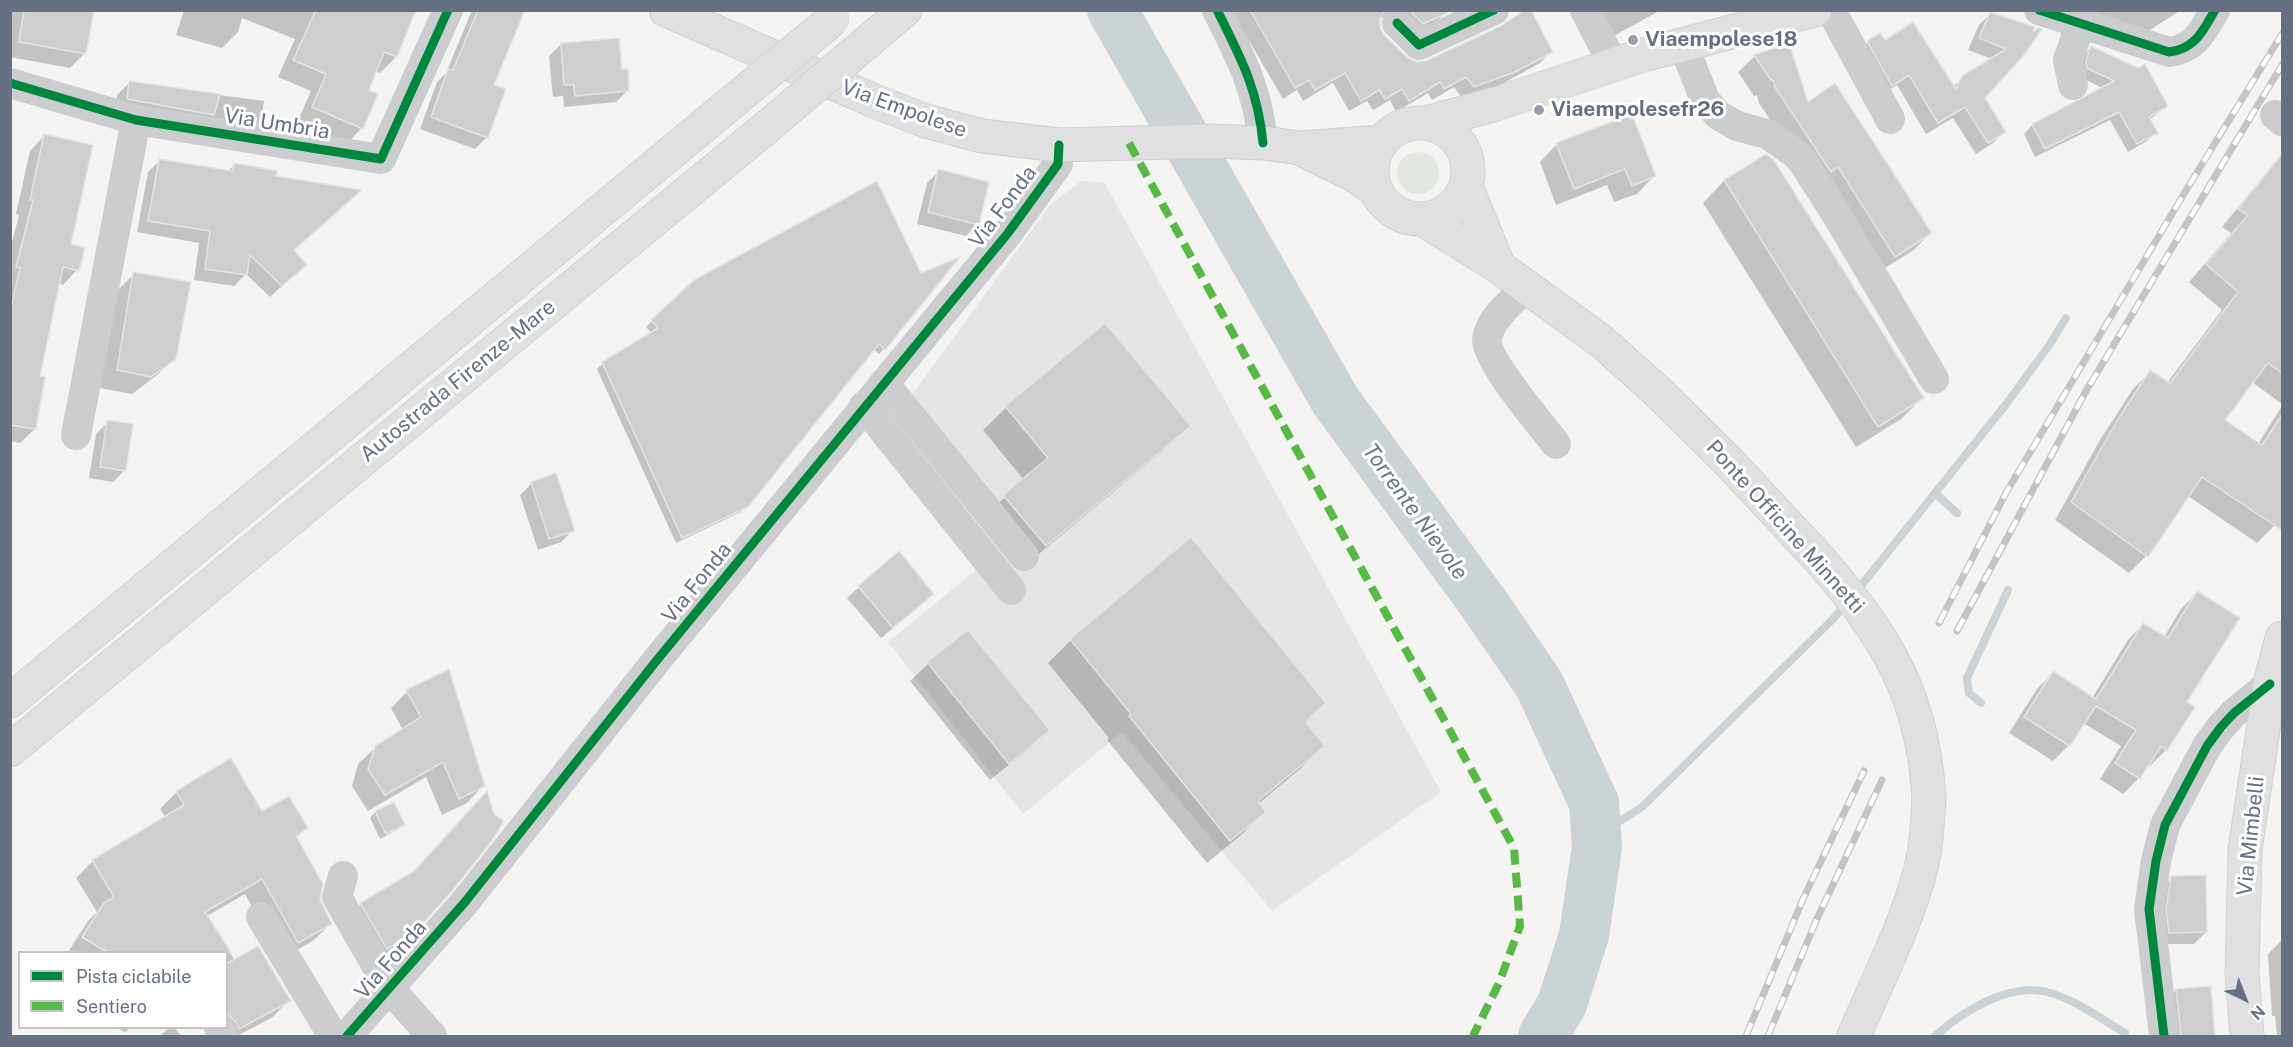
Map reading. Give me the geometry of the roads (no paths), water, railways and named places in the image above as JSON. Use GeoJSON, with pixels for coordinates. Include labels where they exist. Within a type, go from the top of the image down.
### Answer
{"type":"FeatureCollection","features":[{"type":"Feature","properties":{"kind":"main road","name":"Via Empolese"},"geometry":{"type":"LineString","coordinates":[[666,10],[872,100],[927,121],[982,136],[1059,145],[1211,141],[1263,143],[1299,148],[1382,142]]}},
{"type":"Feature","properties":{"kind":"main road","name":"Autostrada Firenze-Mare"},"geometry":{"type":"LineString","coordinates":[[10,750],[767,127],[905,10]]}},
{"type":"Feature","properties":{"kind":"main road"},"geometry":{"type":"LineString","coordinates":[[1375,189],[1372,179],[1373,159],[1389,134],[1406,125],[1426,123],[1496,104],[1613,64],[1795,13]]}},
{"type":"Feature","properties":{"kind":"main road","name":"Autostrada Firenze-Mare"},"geometry":{"type":"LineString","coordinates":[[10,701],[838,15]]}},
{"type":"Feature","properties":{"kind":"main road"},"geometry":{"type":"LineString","coordinates":[[1459,143],[1496,104]]}},
{"type":"Feature","properties":{"kind":"main road"},"geometry":{"type":"LineString","coordinates":[[1422,219],[1441,214],[1457,202],[1466,186],[1468,168],[1464,151],[1459,143],[1444,130],[1426,123]]}},
{"type":"Feature","properties":{"kind":"main road","name":"Via Empolese"},"geometry":{"type":"LineString","coordinates":[[1299,148],[1352,174],[1375,189],[1393,212],[1412,219],[1422,219]]}},
{"type":"Feature","properties":{"kind":"main road"},"geometry":{"type":"LineString","coordinates":[[1466,186],[1499,267]]}},
{"type":"Feature","properties":{"kind":"main road","name":"Ponte Officine Minnetti"},"geometry":{"type":"LineString","coordinates":[[1422,219],[1499,267],[1601,340],[1658,392],[1771,507],[1846,590],[1875,629],[1894,662],[1911,699],[1927,770],[1929,798],[1924,855],[1905,914],[1854,1036]]}},
{"type":"Feature","properties":{"kind":"main road","name":"Via Mimbelli"},"geometry":{"type":"LineString","coordinates":[[2247,1036],[2242,973],[2245,850],[2270,684],[2283,638]]}},
{"type":"Feature","properties":{"kind":"street","name":"Via Umbria"},"geometry":{"type":"LineString","coordinates":[[10,83],[136,120],[381,159],[448,10]]}},
{"type":"Feature","properties":{"kind":"street"},"geometry":{"type":"LineString","coordinates":[[1217,10],[1248,72],[1260,117],[1263,143]]}},
{"type":"Feature","properties":{"kind":"street"},"geometry":{"type":"LineString","coordinates":[[1397,23],[1419,45],[1494,10]]}},
{"type":"Feature","properties":{"kind":"street"},"geometry":{"type":"LineString","coordinates":[[1585,10],[1613,64]]}},
{"type":"Feature","properties":{"kind":"street"},"geometry":{"type":"LineString","coordinates":[[1831,10],[1890,119]]}},
{"type":"Feature","properties":{"kind":"street"},"geometry":{"type":"LineString","coordinates":[[2039,10],[2169,52],[2181,51],[2191,46],[2215,10]]}},
{"type":"Feature","properties":{"kind":"street"},"geometry":{"type":"LineString","coordinates":[[2073,85],[2068,60],[2080,25]]}},
{"type":"Feature","properties":{"kind":"street"},"geometry":{"type":"LineString","coordinates":[[1683,44],[1705,99],[1718,115],[1737,126],[1767,134],[1795,153],[1802,161],[1832,207],[1934,379]]}},
{"type":"Feature","properties":{"kind":"street"},"geometry":{"type":"LineString","coordinates":[[76,435],[136,120]]}},
{"type":"Feature","properties":{"kind":"street","name":"Via Fonda"},"geometry":{"type":"LineString","coordinates":[[347,1036],[472,892],[657,660],[1008,233],[1058,164],[1059,145]]}},
{"type":"Feature","properties":{"kind":"street"},"geometry":{"type":"LineString","coordinates":[[1526,287],[1495,320],[1487,340],[1492,359],[1556,444]]}},
{"type":"Feature","properties":{"kind":"street"},"geometry":{"type":"LineString","coordinates":[[884,383],[1024,556]]}},
{"type":"Feature","properties":{"kind":"street"},"geometry":{"type":"LineString","coordinates":[[864,406],[1011,590]]}},
{"type":"Feature","properties":{"kind":"street"},"geometry":{"type":"LineString","coordinates":[[2164,1036],[2149,909],[2164,825],[2207,746],[2221,727],[2234,713],[2270,684]]}},
{"type":"Feature","properties":{"kind":"street"},"geometry":{"type":"LineString","coordinates":[[344,876],[337,897],[390,989],[432,1036]]}},
{"type":"Feature","properties":{"kind":"street"},"geometry":{"type":"LineString","coordinates":[[261,917],[333,1036]]}},
{"type":"Feature","properties":{"kind":"waterway","name":"Torrente Nievole"},"geometry":{"type":"LineString","coordinates":[[1112,10],[1335,400],[1484,604],[1539,684],[1594,803],[1597,847],[1584,935],[1562,1004],[1543,1036]]}},
{"type":"Feature","properties":{"kind":"waterway"},"geometry":{"type":"LineString","coordinates":[[1856,592],[2007,403],[2066,318]]}},
{"type":"Feature","properties":{"kind":"waterway"},"geometry":{"type":"LineString","coordinates":[[1935,493],[1957,513]]}},
{"type":"Feature","properties":{"kind":"waterway"},"geometry":{"type":"LineString","coordinates":[[1981,703],[1969,693],[1967,678],[2008,590]]}},
{"type":"Feature","properties":{"kind":"waterway"},"geometry":{"type":"LineString","coordinates":[[1597,836],[1642,807],[1848,602]]}},
{"type":"Feature","properties":{"kind":"waterway"},"geometry":{"type":"LineString","coordinates":[[1935,1036],[1987,1001],[2017,991],[2032,990],[2068,999],[2125,1033]]}},
{"type":"Feature","properties":{"kind":"railway"},"geometry":{"type":"LineString","coordinates":[[1939,623],[2007,491],[2282,34]]}},
{"type":"Feature","properties":{"kind":"railway"},"geometry":{"type":"LineString","coordinates":[[1957,631],[2086,391],[2282,65]]}},
{"type":"Feature","properties":{"kind":"railway"},"geometry":{"type":"LineString","coordinates":[[1746,1036],[1803,899],[1864,771]]}},
{"type":"Feature","properties":{"kind":"railway"},"geometry":{"type":"LineString","coordinates":[[1768,1036],[1816,921],[1882,780]]}},
{"type":"Feature","properties":{"kind":"place","name":"Viaempolese18"},"geometry":{"type":"Point","coordinates":[1633,40]}},
{"type":"Feature","properties":{"kind":"place","name":"Viaempolesefr26"},"geometry":{"type":"Point","coordinates":[1539,110]}}]}
